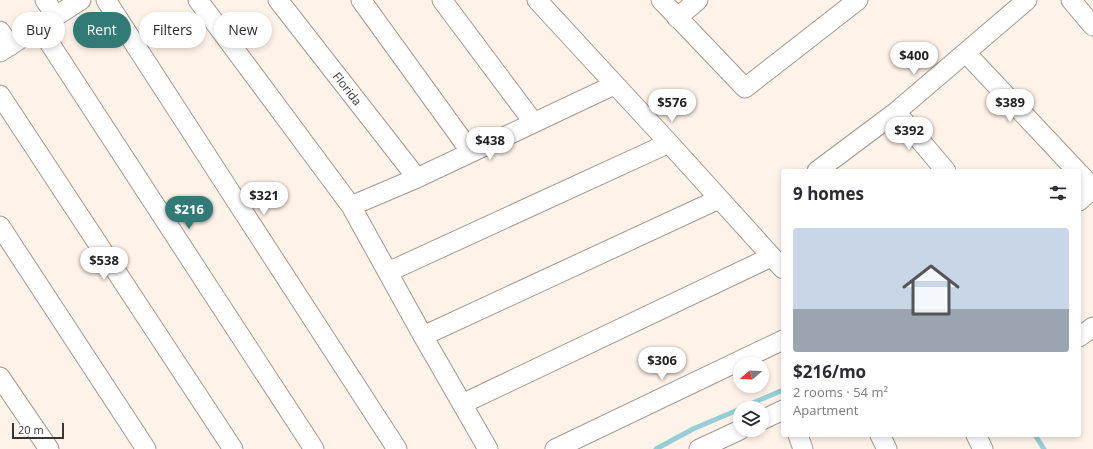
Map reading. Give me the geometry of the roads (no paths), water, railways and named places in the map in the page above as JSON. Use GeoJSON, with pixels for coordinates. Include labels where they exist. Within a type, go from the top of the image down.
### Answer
{"type":"FeatureCollection","features":[{"type":"Feature","properties":{"kind":"street"},"geometry":{"type":"LineString","coordinates":[[45,0],[53,12]]}},
{"type":"Feature","properties":{"kind":"street"},"geometry":{"type":"LineString","coordinates":[[62,12],[81,0]]}},
{"type":"Feature","properties":{"kind":"street"},"geometry":{"type":"LineString","coordinates":[[106,0],[397,449]]}},
{"type":"Feature","properties":{"kind":"street"},"geometry":{"type":"LineString","coordinates":[[198,0],[351,206],[488,449]]}},
{"type":"Feature","properties":{"kind":"street","name":"Florida"},"geometry":{"type":"LineString","coordinates":[[278,0],[417,178]]}},
{"type":"Feature","properties":{"kind":"street"},"geometry":{"type":"LineString","coordinates":[[361,0],[471,152]]}},
{"type":"Feature","properties":{"kind":"street"},"geometry":{"type":"LineString","coordinates":[[442,0],[534,123]]}},
{"type":"Feature","properties":{"kind":"street"},"geometry":{"type":"LineString","coordinates":[[462,404],[777,263],[537,0]]}},
{"type":"Feature","properties":{"kind":"street"},"geometry":{"type":"LineString","coordinates":[[661,0],[745,88],[858,0]]}},
{"type":"Feature","properties":{"kind":"street"},"geometry":{"type":"LineString","coordinates":[[677,18],[698,0]]}},
{"type":"Feature","properties":{"kind":"street"},"geometry":{"type":"LineString","coordinates":[[820,169],[896,112],[1027,0]]}},
{"type":"Feature","properties":{"kind":"street"},"geometry":{"type":"LineString","coordinates":[[1071,0],[1093,26]]}},
{"type":"Feature","properties":{"kind":"street"},"geometry":{"type":"LineString","coordinates":[[53,48],[314,449]]}},
{"type":"Feature","properties":{"kind":"street"},"geometry":{"type":"LineString","coordinates":[[966,53],[1075,169]]}},
{"type":"Feature","properties":{"kind":"street"},"geometry":{"type":"LineString","coordinates":[[351,206],[417,178],[614,85]]}},
{"type":"Feature","properties":{"kind":"street"},"geometry":{"type":"LineString","coordinates":[[0,95],[233,449]]}},
{"type":"Feature","properties":{"kind":"street"},"geometry":{"type":"LineString","coordinates":[[896,112],[944,169]]}},
{"type":"Feature","properties":{"kind":"street"},"geometry":{"type":"LineString","coordinates":[[388,272],[669,143]]}},
{"type":"Feature","properties":{"kind":"street"},"geometry":{"type":"LineString","coordinates":[[1081,175],[1093,189],[1081,199]]}},
{"type":"Feature","properties":{"kind":"street"},"geometry":{"type":"LineString","coordinates":[[423,336],[719,199]]}},
{"type":"Feature","properties":{"kind":"street"},"geometry":{"type":"LineString","coordinates":[[0,226],[146,449]]}},
{"type":"Feature","properties":{"kind":"street"},"geometry":{"type":"LineString","coordinates":[[1081,336],[1093,327]]}},
{"type":"Feature","properties":{"kind":"street"},"geometry":{"type":"LineString","coordinates":[[555,449],[781,341]]}},
{"type":"Feature","properties":{"kind":"street"},"geometry":{"type":"LineString","coordinates":[[0,377],[49,449]]}},
{"type":"Feature","properties":{"kind":"street"},"geometry":{"type":"LineString","coordinates":[[769,417],[781,411]]}},
{"type":"Feature","properties":{"kind":"street"},"geometry":{"type":"LineString","coordinates":[[700,449],[733,433]]}},
{"type":"Feature","properties":{"kind":"street"},"geometry":{"type":"LineString","coordinates":[[799,437],[803,449]]}},
{"type":"Feature","properties":{"kind":"street"},"geometry":{"type":"LineString","coordinates":[[881,437],[887,449]]}},
{"type":"Feature","properties":{"kind":"street"},"geometry":{"type":"LineString","coordinates":[[977,437],[983,449]]}},
{"type":"Feature","properties":{"kind":"waterway"},"geometry":{"type":"LineString","coordinates":[[757,401],[781,391]]}},
{"type":"Feature","properties":{"kind":"waterway"},"geometry":{"type":"LineString","coordinates":[[656,449],[693,429],[733,412]]}},
{"type":"Feature","properties":{"kind":"waterway"},"geometry":{"type":"LineString","coordinates":[[1036,437],[1044,449]]}}]}
